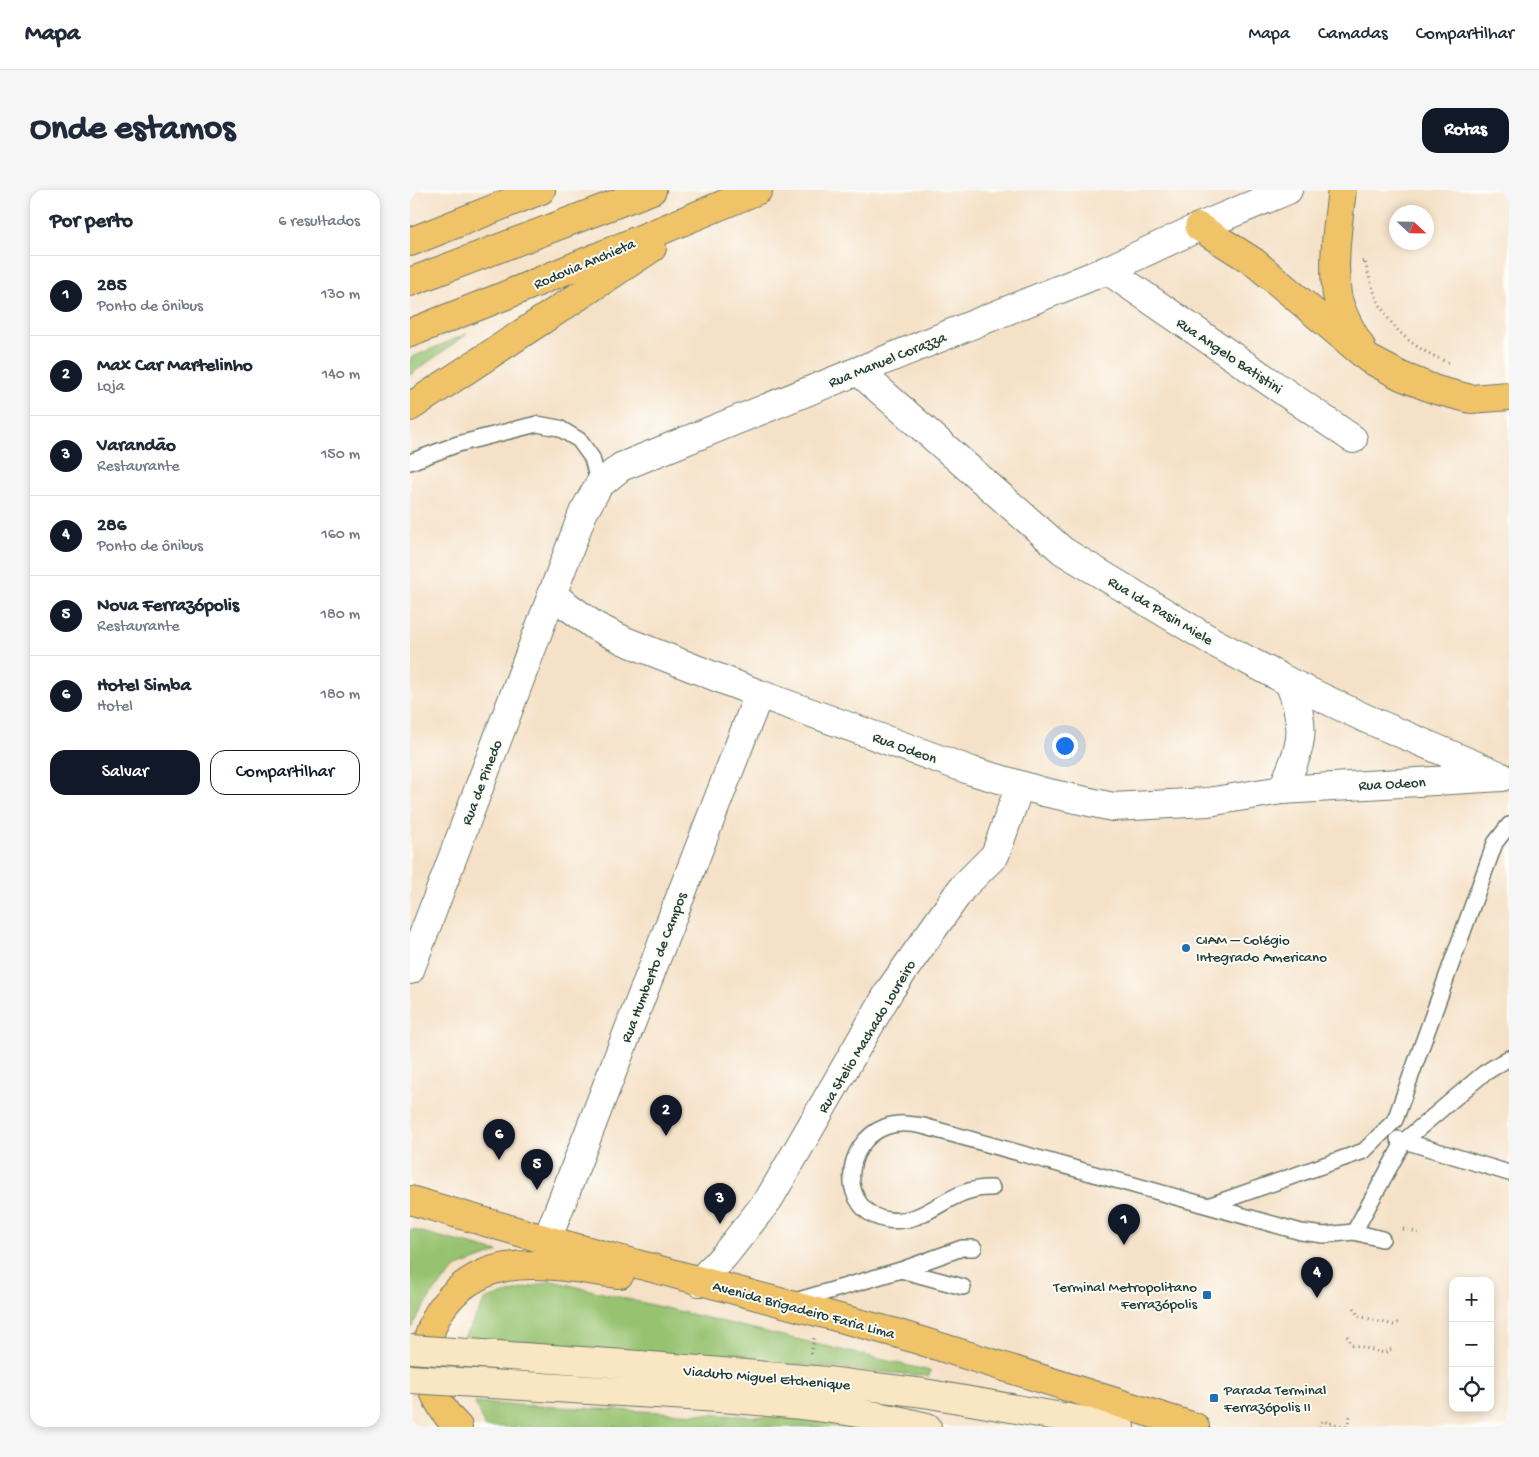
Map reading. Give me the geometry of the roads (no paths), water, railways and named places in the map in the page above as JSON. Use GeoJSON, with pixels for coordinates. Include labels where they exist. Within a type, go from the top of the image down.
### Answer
{"type":"FeatureCollection","features":[{"type":"Feature","properties":{"kind":"main road"},"geometry":{"type":"LineString","coordinates":[[410,242],[541,190]]}},
{"type":"Feature","properties":{"kind":"main road"},"geometry":{"type":"LineString","coordinates":[[410,282],[652,190]]}},
{"type":"Feature","properties":{"kind":"main road","name":"Rodovia Anchieta"},"geometry":{"type":"LineString","coordinates":[[410,333],[504,296],[758,190]]}},
{"type":"Feature","properties":{"kind":"main road"},"geometry":{"type":"LineString","coordinates":[[1342,190],[1338,223],[1337,295],[1346,322],[1369,359]]}},
{"type":"Feature","properties":{"kind":"main road"},"geometry":{"type":"LineString","coordinates":[[410,407],[707,211]]}},
{"type":"Feature","properties":{"kind":"main road"},"geometry":{"type":"LineString","coordinates":[[1199,227],[1254,262],[1369,359],[1401,376],[1436,390],[1471,399],[1509,396]]}},
{"type":"Feature","properties":{"kind":"main road","name":"Avenida Brigadeiro Faria Lima"},"geometry":{"type":"LineString","coordinates":[[410,1200],[547,1240],[819,1313],[1001,1365],[1195,1427]]}},
{"type":"Feature","properties":{"kind":"main road"},"geometry":{"type":"LineString","coordinates":[[458,1427],[445,1411],[431,1386],[424,1358],[430,1330],[438,1312],[452,1294],[472,1279],[504,1268],[529,1265],[699,1282]]}},
{"type":"Feature","properties":{"kind":"street","name":"Rua Manuel Corazza"},"geometry":{"type":"LineString","coordinates":[[551,594],[584,513],[599,485],[621,467],[1107,270],[1199,227],[1288,190]]}},
{"type":"Feature","properties":{"kind":"street","name":"Rua Angelo Batistini"},"geometry":{"type":"LineString","coordinates":[[1107,270],[1354,439]]}},
{"type":"Feature","properties":{"kind":"street","name":"Rua Ida Pasin Miele"},"geometry":{"type":"LineString","coordinates":[[858,371],[1063,551],[1215,643],[1289,682],[1367,719],[1506,778]]}},
{"type":"Feature","properties":{"kind":"street","name":"Rua Odeon"},"geometry":{"type":"LineString","coordinates":[[551,594],[588,622],[625,641],[758,694],[972,771],[1112,807],[1208,802],[1282,790],[1506,778]]}},
{"type":"Feature","properties":{"kind":"street","name":"Rua de Pinedo"},"geometry":{"type":"LineString","coordinates":[[410,970],[551,594]]}},
{"type":"Feature","properties":{"kind":"street"},"geometry":{"type":"LineString","coordinates":[[1282,790],[1298,754],[1302,731],[1299,707],[1289,682]]}},
{"type":"Feature","properties":{"kind":"street","name":"Rua Humberto de Campos"},"geometry":{"type":"LineString","coordinates":[[547,1240],[758,694]]}},
{"type":"Feature","properties":{"kind":"street","name":"Rua Stelio Machado Loureiro"},"geometry":{"type":"LineString","coordinates":[[699,1282],[724,1256],[769,1199],[890,990],[962,888],[995,855],[1020,784]]}},
{"type":"Feature","properties":{"kind":"street","name":"Viaduto Miguel Etchenique"},"geometry":{"type":"LineString","coordinates":[[410,1350],[639,1365],[807,1380],[924,1393],[1120,1427]]}},
{"type":"Feature","properties":{"kind":"street","name":"Viaduto Miguel Etchenique"},"geometry":{"type":"LineString","coordinates":[[410,1379],[784,1402],[863,1413],[928,1427]]}},
{"type":"Feature","properties":{"kind":"lane"},"geometry":{"type":"LineString","coordinates":[[410,462],[458,444],[537,424],[560,428],[579,440],[592,458],[599,485]]}},
{"type":"Feature","properties":{"kind":"lane"},"geometry":{"type":"LineString","coordinates":[[1208,1206],[1364,1151],[1395,1120],[1495,843],[1509,825]]}},
{"type":"Feature","properties":{"kind":"lane"},"geometry":{"type":"LineString","coordinates":[[1354,1232],[1404,1141],[1484,1074],[1509,1058]]}},
{"type":"Feature","properties":{"kind":"lane"},"geometry":{"type":"LineString","coordinates":[[992,1188],[979,1188],[961,1193],[918,1217],[903,1221],[887,1220],[870,1214],[860,1204],[853,1192],[851,1174],[861,1145],[872,1134],[886,1126],[905,1123],[923,1126],[1301,1232],[1324,1235],[1354,1232],[1382,1240]]}},
{"type":"Feature","properties":{"kind":"lane"},"geometry":{"type":"LineString","coordinates":[[1382,1135],[1509,1172]]}},
{"type":"Feature","properties":{"kind":"lane"},"geometry":{"type":"LineString","coordinates":[[786,1304],[901,1270],[962,1248],[974,1248]]}},
{"type":"Feature","properties":{"kind":"lane"},"geometry":{"type":"LineString","coordinates":[[901,1270],[963,1287]]}},
{"type":"Feature","properties":{"kind":"place","name":"CIAM – Colégio Integrado Americano"},"geometry":{"type":"Point","coordinates":[1186,948]}},
{"type":"Feature","properties":{"kind":"place","name":"Max Car Martelinho"},"geometry":{"type":"Point","coordinates":[666,1136]}},
{"type":"Feature","properties":{"kind":"place","name":"Hotel Simba"},"geometry":{"type":"Point","coordinates":[499,1160]}},
{"type":"Feature","properties":{"kind":"place","name":"Nova Ferrazópolis"},"geometry":{"type":"Point","coordinates":[537,1190]}},
{"type":"Feature","properties":{"kind":"place","name":"Varandão"},"geometry":{"type":"Point","coordinates":[720,1224]}},
{"type":"Feature","properties":{"kind":"place","name":"285"},"geometry":{"type":"Point","coordinates":[1124,1245]}},
{"type":"Feature","properties":{"kind":"place","name":"Terminal Metropolitano Ferrazópolis"},"geometry":{"type":"Point","coordinates":[1207,1295]}},
{"type":"Feature","properties":{"kind":"place","name":"286"},"geometry":{"type":"Point","coordinates":[1317,1298]}},
{"type":"Feature","properties":{"kind":"place","name":"Parada Terminal Ferrazópolis II"},"geometry":{"type":"Point","coordinates":[1214,1398]}}]}
